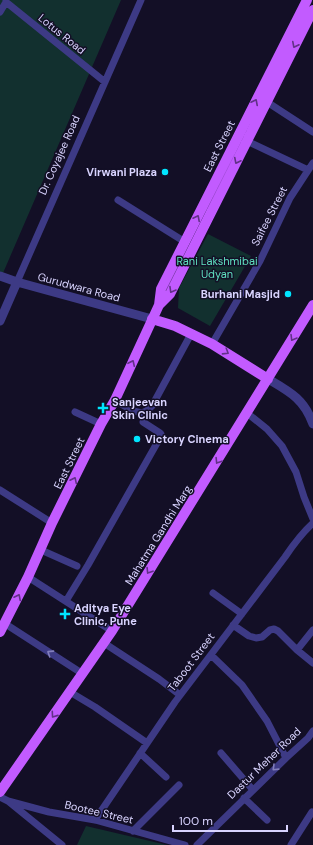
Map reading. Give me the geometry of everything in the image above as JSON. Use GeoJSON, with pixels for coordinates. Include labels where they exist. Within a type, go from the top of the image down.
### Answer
{"type":"FeatureCollection","features":[{"type":"Feature","properties":{"kind":"main road","name":"East Street"},"geometry":{"type":"LineString","coordinates":[[159,305],[161,289],[306,0]]}},
{"type":"Feature","properties":{"kind":"main road","name":"East Street"},"geometry":{"type":"LineString","coordinates":[[2,628],[101,424],[115,400],[159,305],[170,294],[313,10]]}},
{"type":"Feature","properties":{"kind":"main road","name":"Mahatma Gandhi Marg"},"geometry":{"type":"LineString","coordinates":[[0,792],[112,631],[313,305]]}},
{"type":"Feature","properties":{"kind":"main road"},"geometry":{"type":"LineString","coordinates":[[152,319],[175,326],[212,344],[268,379]]}},
{"type":"Feature","properties":{"kind":"street","name":"Dr. Coyajee Road"},"geometry":{"type":"LineString","coordinates":[[0,321],[141,0]]}},
{"type":"Feature","properties":{"kind":"street","name":"Lotus Road"},"geometry":{"type":"LineString","coordinates":[[6,1],[105,82]]}},
{"type":"Feature","properties":{"kind":"street"},"geometry":{"type":"LineString","coordinates":[[0,12],[6,1]]}},
{"type":"Feature","properties":{"kind":"street"},"geometry":{"type":"LineString","coordinates":[[267,102],[313,132]]}},
{"type":"Feature","properties":{"kind":"street"},"geometry":{"type":"LineString","coordinates":[[247,141],[308,170]]}},
{"type":"Feature","properties":{"kind":"street","name":"Saifee Street"},"geometry":{"type":"LineString","coordinates":[[212,344],[260,261],[290,198],[313,163]]}},
{"type":"Feature","properties":{"kind":"street"},"geometry":{"type":"LineString","coordinates":[[118,200],[185,242]]}},
{"type":"Feature","properties":{"kind":"street","name":"Gurudwara Road"},"geometry":{"type":"LineString","coordinates":[[0,276],[16,282],[152,319]]}},
{"type":"Feature","properties":{"kind":"street"},"geometry":{"type":"LineString","coordinates":[[115,400],[138,412],[144,413],[148,410],[152,406],[191,334]]}},
{"type":"Feature","properties":{"kind":"street"},"geometry":{"type":"LineString","coordinates":[[268,379],[294,395],[309,414],[313,424]]}},
{"type":"Feature","properties":{"kind":"street"},"geometry":{"type":"LineString","coordinates":[[66,601],[160,438],[160,432],[143,422],[148,410]]}},
{"type":"Feature","properties":{"kind":"street"},"geometry":{"type":"LineString","coordinates":[[74,412],[101,424]]}},
{"type":"Feature","properties":{"kind":"street"},"geometry":{"type":"LineString","coordinates":[[247,413],[267,429],[282,446],[296,472],[313,519]]}},
{"type":"Feature","properties":{"kind":"street"},"geometry":{"type":"LineString","coordinates":[[0,490],[52,523]]}},
{"type":"Feature","properties":{"kind":"street","name":"Taboot Street"},"geometry":{"type":"LineString","coordinates":[[95,820],[180,695],[296,541],[305,530],[313,524]]}},
{"type":"Feature","properties":{"kind":"street"},"geometry":{"type":"LineString","coordinates":[[41,550],[77,566]]}},
{"type":"Feature","properties":{"kind":"street"},"geometry":{"type":"LineString","coordinates":[[28,577],[112,631]]}},
{"type":"Feature","properties":{"kind":"street"},"geometry":{"type":"LineString","coordinates":[[213,593],[242,614]]}},
{"type":"Feature","properties":{"kind":"street"},"geometry":{"type":"LineString","coordinates":[[233,625],[249,636],[256,638],[262,637],[270,630],[274,629],[313,663]]}},
{"type":"Feature","properties":{"kind":"street"},"geometry":{"type":"LineString","coordinates":[[2,628],[82,674]]}},
{"type":"Feature","properties":{"kind":"street"},"geometry":{"type":"LineString","coordinates":[[297,650],[313,630]]}},
{"type":"Feature","properties":{"kind":"street"},"geometry":{"type":"LineString","coordinates":[[104,643],[180,695]]}},
{"type":"Feature","properties":{"kind":"street"},"geometry":{"type":"LineString","coordinates":[[211,654],[242,685],[267,721],[286,758]]}},
{"type":"Feature","properties":{"kind":"street"},"geometry":{"type":"LineString","coordinates":[[70,692],[95,707],[147,743]]}},
{"type":"Feature","properties":{"kind":"street","name":"Dastur Meher Road"},"geometry":{"type":"LineString","coordinates":[[197,845],[286,758],[310,740],[313,731]]}},
{"type":"Feature","properties":{"kind":"street"},"geometry":{"type":"LineString","coordinates":[[140,753],[166,777]]}},
{"type":"Feature","properties":{"kind":"street"},"geometry":{"type":"LineString","coordinates":[[221,753],[253,790]]}},
{"type":"Feature","properties":{"kind":"street"},"geometry":{"type":"LineString","coordinates":[[133,831],[179,785]]}},
{"type":"Feature","properties":{"kind":"street"},"geometry":{"type":"LineString","coordinates":[[0,797],[62,845]]}},
{"type":"Feature","properties":{"kind":"street"},"geometry":{"type":"LineString","coordinates":[[244,798],[267,820]]}},
{"type":"Feature","properties":{"kind":"street","name":"Bootee Street"},"geometry":{"type":"LineString","coordinates":[[8,802],[49,812],[95,820],[185,845]]}},
{"type":"Feature","properties":{"kind":"street"},"geometry":{"type":"LineString","coordinates":[[291,845],[312,812]]}},
{"type":"Feature","properties":{"kind":"green space"},"geometry":{"type":"Polygon","coordinates":[[[0,0],[121,0],[0,280],[0,0]]]}},
{"type":"Feature","properties":{"kind":"green space","name":"Rani Lakshmibai Udyan"},"geometry":{"type":"Polygon","coordinates":[[[208,234],[251,256],[210,326],[178,308],[179,288],[208,234]]]}},
{"type":"Feature","properties":{"kind":"green space"},"geometry":{"type":"Polygon","coordinates":[[[86,826],[167,845],[77,845],[86,826]]]}},
{"type":"Feature","properties":{"kind":"place","name":"Virwani Plaza"},"geometry":{"type":"Point","coordinates":[165,172]}},
{"type":"Feature","properties":{"kind":"place","name":"Burhani Masjid"},"geometry":{"type":"Point","coordinates":[288,294]}},
{"type":"Feature","properties":{"kind":"place","name":"Sanjeevan Skin Clinic"},"geometry":{"type":"Point","coordinates":[103,408]}},
{"type":"Feature","properties":{"kind":"place","name":"Victory Cinema"},"geometry":{"type":"Point","coordinates":[137,439]}},
{"type":"Feature","properties":{"kind":"place","name":"Aditya Eye Clinic, Pune"},"geometry":{"type":"Point","coordinates":[65,614]}}]}
